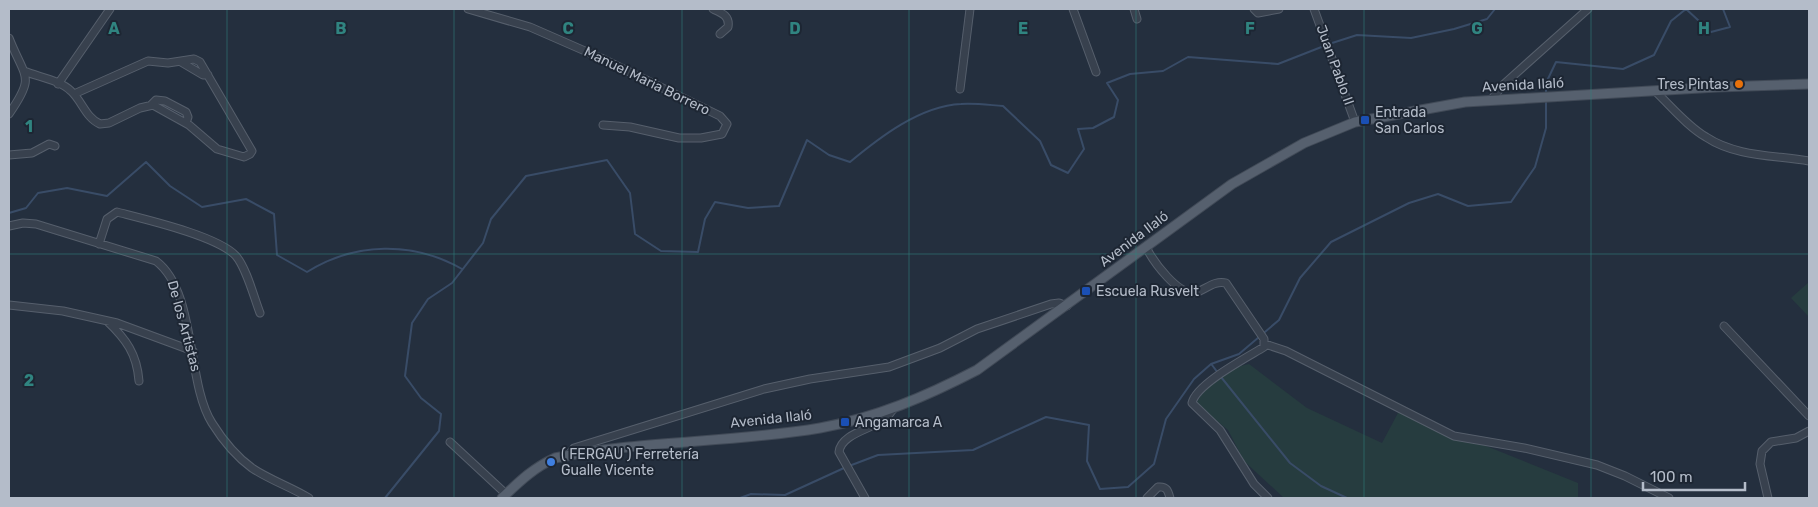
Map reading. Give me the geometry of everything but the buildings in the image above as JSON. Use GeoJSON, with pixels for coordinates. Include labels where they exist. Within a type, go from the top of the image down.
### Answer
{"type":"FeatureCollection","features":[{"type":"Feature","properties":{"kind":"main road","name":"Avenida Ilaló"},"geometry":{"type":"LineString","coordinates":[[504,496],[525,475],[540,465],[568,456],[820,428],[894,408],[930,394],[977,370],[1232,184],[1304,143],[1355,122],[1444,104],[1655,90],[1809,84]]}},
{"type":"Feature","properties":{"kind":"street"},"geometry":{"type":"LineString","coordinates":[[58,84],[110,9]]}},
{"type":"Feature","properties":{"kind":"street","name":"Manuel Maria Borrero"},"geometry":{"type":"LineString","coordinates":[[468,9],[530,27],[601,58],[720,116],[727,124],[722,134],[701,138],[679,138],[630,127],[603,126]]}},
{"type":"Feature","properties":{"kind":"street"},"geometry":{"type":"LineString","coordinates":[[713,9],[724,14],[728,20],[728,28],[720,34]]}},
{"type":"Feature","properties":{"kind":"street"},"geometry":{"type":"LineString","coordinates":[[960,89],[970,9]]}},
{"type":"Feature","properties":{"kind":"street"},"geometry":{"type":"LineString","coordinates":[[1072,9],[1096,72]]}},
{"type":"Feature","properties":{"kind":"street"},"geometry":{"type":"LineString","coordinates":[[1134,9],[1137,19]]}},
{"type":"Feature","properties":{"kind":"street"},"geometry":{"type":"LineString","coordinates":[[1254,9],[1258,13],[1279,9]]}},
{"type":"Feature","properties":{"kind":"street","name":"Juan Pablo II"},"geometry":{"type":"LineString","coordinates":[[1314,9],[1327,40],[1355,122]]}},
{"type":"Feature","properties":{"kind":"street"},"geometry":{"type":"LineString","coordinates":[[1490,101],[1504,84],[1588,9]]}},
{"type":"Feature","properties":{"kind":"street"},"geometry":{"type":"LineString","coordinates":[[9,38],[26,78],[25,90],[9,114]]}},
{"type":"Feature","properties":{"kind":"street"},"geometry":{"type":"LineString","coordinates":[[24,71],[65,86],[74,94],[91,118],[100,124],[109,124],[140,108],[151,105],[156,100],[165,101],[186,112],[188,117],[186,123],[217,149],[244,157],[251,153],[252,148],[208,75],[203,75],[181,62],[148,61],[74,94]]}},
{"type":"Feature","properties":{"kind":"street"},"geometry":{"type":"LineString","coordinates":[[1655,90],[1705,137],[1720,145],[1761,155],[1809,162]]}},
{"type":"Feature","properties":{"kind":"street"},"geometry":{"type":"LineString","coordinates":[[9,155],[32,153],[49,144],[55,146]]}},
{"type":"Feature","properties":{"kind":"street"},"geometry":{"type":"LineString","coordinates":[[99,244],[107,220],[117,212],[172,226],[225,248],[239,261],[260,313]]}},
{"type":"Feature","properties":{"kind":"street","name":"De los Artistas"},"geometry":{"type":"LineString","coordinates":[[9,226],[22,223],[36,224],[156,261],[170,273],[174,280],[193,350],[204,407],[212,424],[241,459],[253,469],[309,498]]}},
{"type":"Feature","properties":{"kind":"street"},"geometry":{"type":"LineString","coordinates":[[1146,247],[1165,274],[1185,292],[1196,293],[1217,283],[1226,283],[1265,341],[1454,436],[1524,448],[1597,465],[1625,476],[1668,498]]}},
{"type":"Feature","properties":{"kind":"street"},"geometry":{"type":"LineString","coordinates":[[568,456],[574,448],[764,389],[810,378],[889,367],[940,348],[977,329],[1051,304],[1059,303],[1067,306]]}},
{"type":"Feature","properties":{"kind":"street"},"geometry":{"type":"LineString","coordinates":[[9,305],[63,311],[106,320],[193,350]]}},
{"type":"Feature","properties":{"kind":"street"},"geometry":{"type":"LineString","coordinates":[[106,320],[131,347],[136,357],[139,381]]}},
{"type":"Feature","properties":{"kind":"street"},"geometry":{"type":"LineString","coordinates":[[1724,326],[1809,416]]}},
{"type":"Feature","properties":{"kind":"street"},"geometry":{"type":"LineString","coordinates":[[1265,341],[1194,396],[1192,403],[1220,430],[1254,484],[1268,498]]}},
{"type":"Feature","properties":{"kind":"street"},"geometry":{"type":"LineString","coordinates":[[865,498],[839,452],[846,440],[884,420],[894,408]]}},
{"type":"Feature","properties":{"kind":"street"},"geometry":{"type":"LineString","coordinates":[[1768,498],[1760,464],[1762,451],[1771,442],[1796,438],[1809,431]]}},
{"type":"Feature","properties":{"kind":"street"},"geometry":{"type":"LineString","coordinates":[[450,442],[504,496]]}},
{"type":"Feature","properties":{"kind":"street"},"geometry":{"type":"LineString","coordinates":[[1147,498],[1158,486],[1164,486],[1170,498]]}},
{"type":"Feature","properties":{"kind":"green space"},"geometry":{"type":"Polygon","coordinates":[[[1809,282],[1809,317],[1791,298],[1809,282]]]}},
{"type":"Feature","properties":{"kind":"green space"},"geometry":{"type":"Polygon","coordinates":[[[1249,364],[1307,408],[1382,443],[1399,411],[1578,483],[1578,498],[1284,498],[1244,461],[1228,430],[1196,404],[1206,388],[1217,376],[1230,369],[1249,364]]]}},
{"type":"Feature","properties":{"kind":"waterway"},"geometry":{"type":"LineString","coordinates":[[1329,44],[1357,35],[1411,38],[1454,29],[1487,19],[1495,9]]}},
{"type":"Feature","properties":{"kind":"waterway"},"geometry":{"type":"LineString","coordinates":[[1546,93],[1546,83],[1556,62],[1623,69],[1654,55],[1671,21],[1686,9],[1711,32],[1730,27],[1723,9]]}},
{"type":"Feature","properties":{"kind":"waterway"},"geometry":{"type":"LineString","coordinates":[[385,498],[439,431],[441,414],[421,398],[405,376],[412,323],[428,299],[452,283],[483,243],[491,219],[526,176],[607,160],[630,193],[635,234],[661,251],[698,252],[705,219],[715,202],[748,208],[779,206],[807,140],[829,155],[850,162],[901,124],[931,110],[961,104],[1003,106],[1040,141],[1051,165],[1068,173],[1084,149],[1078,129],[1093,128],[1114,117],[1118,100],[1107,83],[1130,74],[1163,71],[1188,57],[1278,64],[1324,46]]}},
{"type":"Feature","properties":{"kind":"waterway"},"geometry":{"type":"LineString","coordinates":[[849,466],[878,455],[973,450],[1046,417],[1089,425],[1087,461],[1100,489],[1128,487],[1154,464],[1166,419],[1194,379],[1211,364],[1239,354],[1279,320],[1300,278],[1331,242],[1409,203],[1438,194],[1468,206],[1511,202],[1535,167],[1546,128],[1546,100]]}},
{"type":"Feature","properties":{"kind":"waterway"},"geometry":{"type":"LineString","coordinates":[[9,213],[26,208],[38,193],[67,188],[107,196],[146,162],[170,186],[202,207],[246,199],[274,214],[277,255],[307,272],[325,262],[345,255],[364,250],[384,249],[424,253],[462,269]]}},
{"type":"Feature","properties":{"kind":"waterway"},"geometry":{"type":"LineString","coordinates":[[1212,365],[1218,373]]}},
{"type":"Feature","properties":{"kind":"waterway"},"geometry":{"type":"LineString","coordinates":[[1221,377],[1290,463],[1321,486],[1347,498]]}},
{"type":"Feature","properties":{"kind":"waterway"},"geometry":{"type":"LineString","coordinates":[[740,498],[751,494],[785,495],[844,468]]}},
{"type":"Feature","properties":{"kind":"place","name":"Tres Pintas"},"geometry":{"type":"Point","coordinates":[1739,84]}},
{"type":"Feature","properties":{"kind":"place","name":"Entrada San Carlos"},"geometry":{"type":"Point","coordinates":[1365,120]}},
{"type":"Feature","properties":{"kind":"place","name":"Escuela Rusvelt"},"geometry":{"type":"Point","coordinates":[1086,291]}},
{"type":"Feature","properties":{"kind":"place","name":"Angamarca A"},"geometry":{"type":"Point","coordinates":[845,422]}},
{"type":"Feature","properties":{"kind":"place","name":"( FERGAU ) Ferretería Gualle Vicente"},"geometry":{"type":"Point","coordinates":[551,462]}}]}
